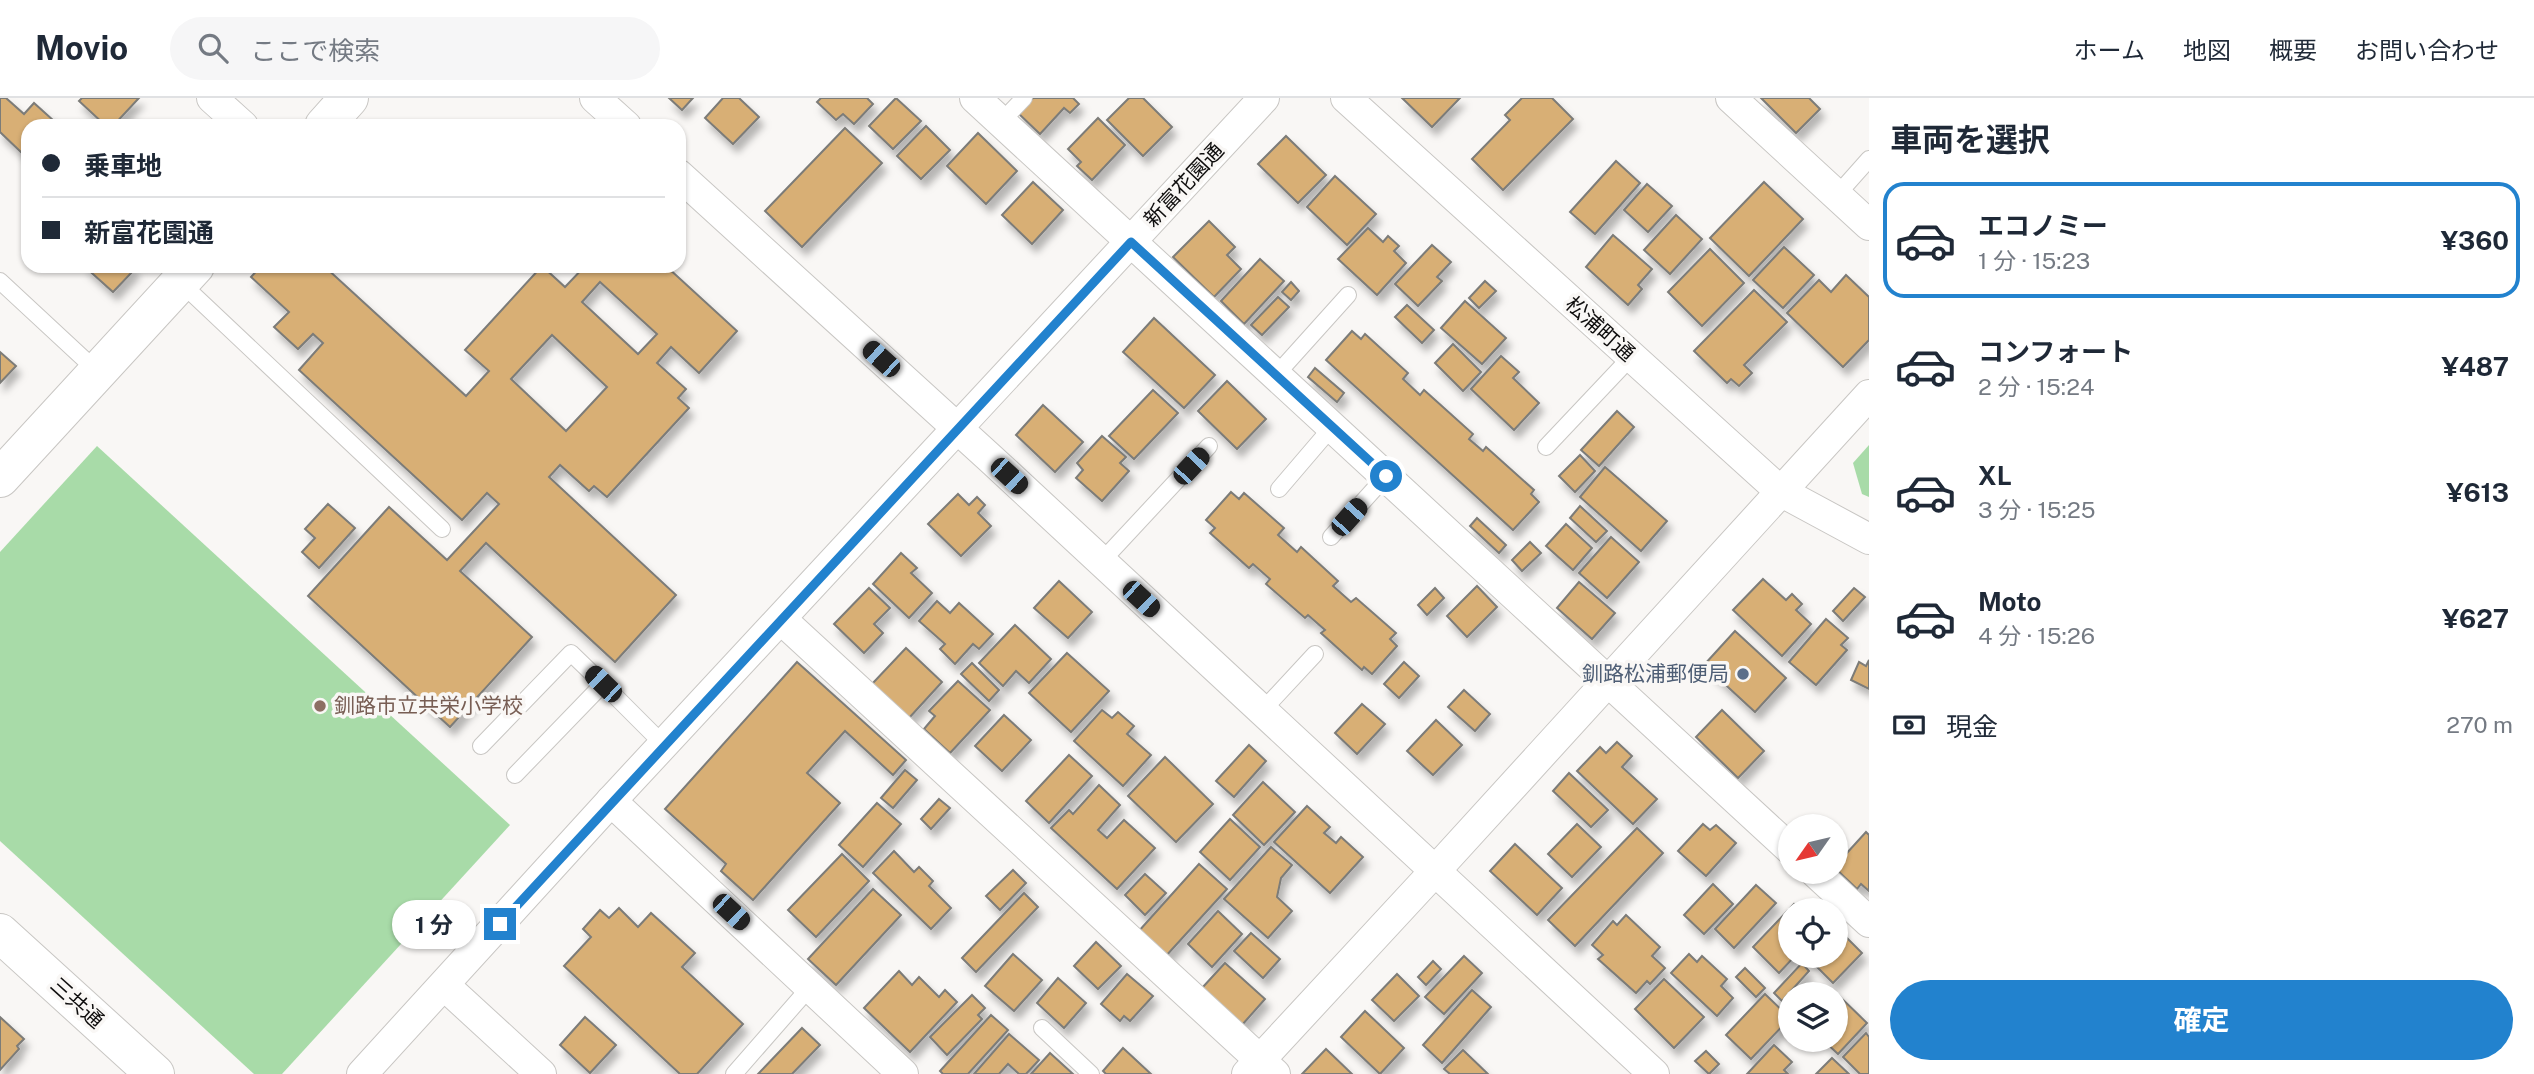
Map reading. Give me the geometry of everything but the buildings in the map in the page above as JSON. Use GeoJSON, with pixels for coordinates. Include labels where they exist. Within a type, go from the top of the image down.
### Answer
{"type":"FeatureCollection","features":[{"type":"Feature","properties":{"kind":"street"},"geometry":{"type":"LineString","coordinates":[[330,119],[349,98]]}},
{"type":"Feature","properties":{"kind":"street"},"geometry":{"type":"LineString","coordinates":[[595,98],[618,119]]}},
{"type":"Feature","properties":{"kind":"street"},"geometry":{"type":"LineString","coordinates":[[975,98],[1778,838]]}},
{"type":"Feature","properties":{"kind":"street","name":"新富花園通"},"geometry":{"type":"LineString","coordinates":[[362,1074],[611,801],[782,620],[1264,98]]}},
{"type":"Feature","properties":{"kind":"street","name":"松浦町通"},"geometry":{"type":"LineString","coordinates":[[1346,98],[1780,491],[1869,539]]}},
{"type":"Feature","properties":{"kind":"street"},"geometry":{"type":"LineString","coordinates":[[1731,98],[1869,225]]}},
{"type":"Feature","properties":{"kind":"street"},"geometry":{"type":"LineString","coordinates":[[215,99],[236,119]]}},
{"type":"Feature","properties":{"kind":"street"},"geometry":{"type":"LineString","coordinates":[[686,181],[958,429],[1654,1074]]}},
{"type":"Feature","properties":{"kind":"street"},"geometry":{"type":"LineString","coordinates":[[0,478],[188,274]]}},
{"type":"Feature","properties":{"kind":"street"},"geometry":{"type":"LineString","coordinates":[[782,620],[1260,1069],[1435,871],[1869,395]]}},
{"type":"Feature","properties":{"kind":"street"},"geometry":{"type":"LineString","coordinates":[[611,801],[903,1074]]}},
{"type":"Feature","properties":{"kind":"street"},"geometry":{"type":"LineString","coordinates":[[1828,884],[1869,922]]}},
{"type":"Feature","properties":{"kind":"street","name":"三共通"},"geometry":{"type":"LineString","coordinates":[[0,933],[155,1074]]}},
{"type":"Feature","properties":{"kind":"street"},"geometry":{"type":"LineString","coordinates":[[444,985],[541,1074]]}},
{"type":"Feature","properties":{"kind":"lane"},"geometry":{"type":"LineString","coordinates":[[1001,122],[1024,98]]}},
{"type":"Feature","properties":{"kind":"lane"},"geometry":{"type":"LineString","coordinates":[[1836,195],[1869,159]]}},
{"type":"Feature","properties":{"kind":"lane"},"geometry":{"type":"LineString","coordinates":[[188,274],[442,529]]}},
{"type":"Feature","properties":{"kind":"lane"},"geometry":{"type":"LineString","coordinates":[[0,281],[98,372]]}},
{"type":"Feature","properties":{"kind":"lane"},"geometry":{"type":"LineString","coordinates":[[1276,375],[1348,295]]}},
{"type":"Feature","properties":{"kind":"lane"},"geometry":{"type":"LineString","coordinates":[[1546,447],[1631,357]]}},
{"type":"Feature","properties":{"kind":"lane"},"geometry":{"type":"LineString","coordinates":[[1279,489],[1332,427]]}},
{"type":"Feature","properties":{"kind":"lane"},"geometry":{"type":"LineString","coordinates":[[1101,562],[1209,446]]}},
{"type":"Feature","properties":{"kind":"lane"},"geometry":{"type":"LineString","coordinates":[[1331,537],[1386,476]]}},
{"type":"Feature","properties":{"kind":"lane"},"geometry":{"type":"LineString","coordinates":[[481,746],[571,653],[664,744]]}},
{"type":"Feature","properties":{"kind":"lane"},"geometry":{"type":"LineString","coordinates":[[1262,711],[1315,654]]}},
{"type":"Feature","properties":{"kind":"lane"},"geometry":{"type":"LineString","coordinates":[[515,775],[603,684]]}},
{"type":"Feature","properties":{"kind":"lane"},"geometry":{"type":"LineString","coordinates":[[734,1074],[810,987]]}},
{"type":"Feature","properties":{"kind":"lane"},"geometry":{"type":"LineString","coordinates":[[1042,1028],[1091,1074]]}},
{"type":"Feature","properties":{"kind":"green space"},"geometry":{"type":"Polygon","coordinates":[[[1869,445],[1869,497],[1862,494],[1853,463],[1869,445]]]}},
{"type":"Feature","properties":{"kind":"green space"},"geometry":{"type":"Polygon","coordinates":[[[97,446],[510,825],[282,1074],[254,1074],[0,841],[0,552],[97,446]]]}},
{"type":"Feature","properties":{"kind":"place","name":"釧路松浦郵便局"},"geometry":{"type":"Point","coordinates":[1743,674]}},
{"type":"Feature","properties":{"kind":"place","name":"釧路市立共栄小学校"},"geometry":{"type":"Point","coordinates":[320,706]}},
{"type":"Feature","properties":{"kind":"route"},"geometry":{"type":"LineString","coordinates":[[500,924],[1131,242],[1386,476]]}}]}
